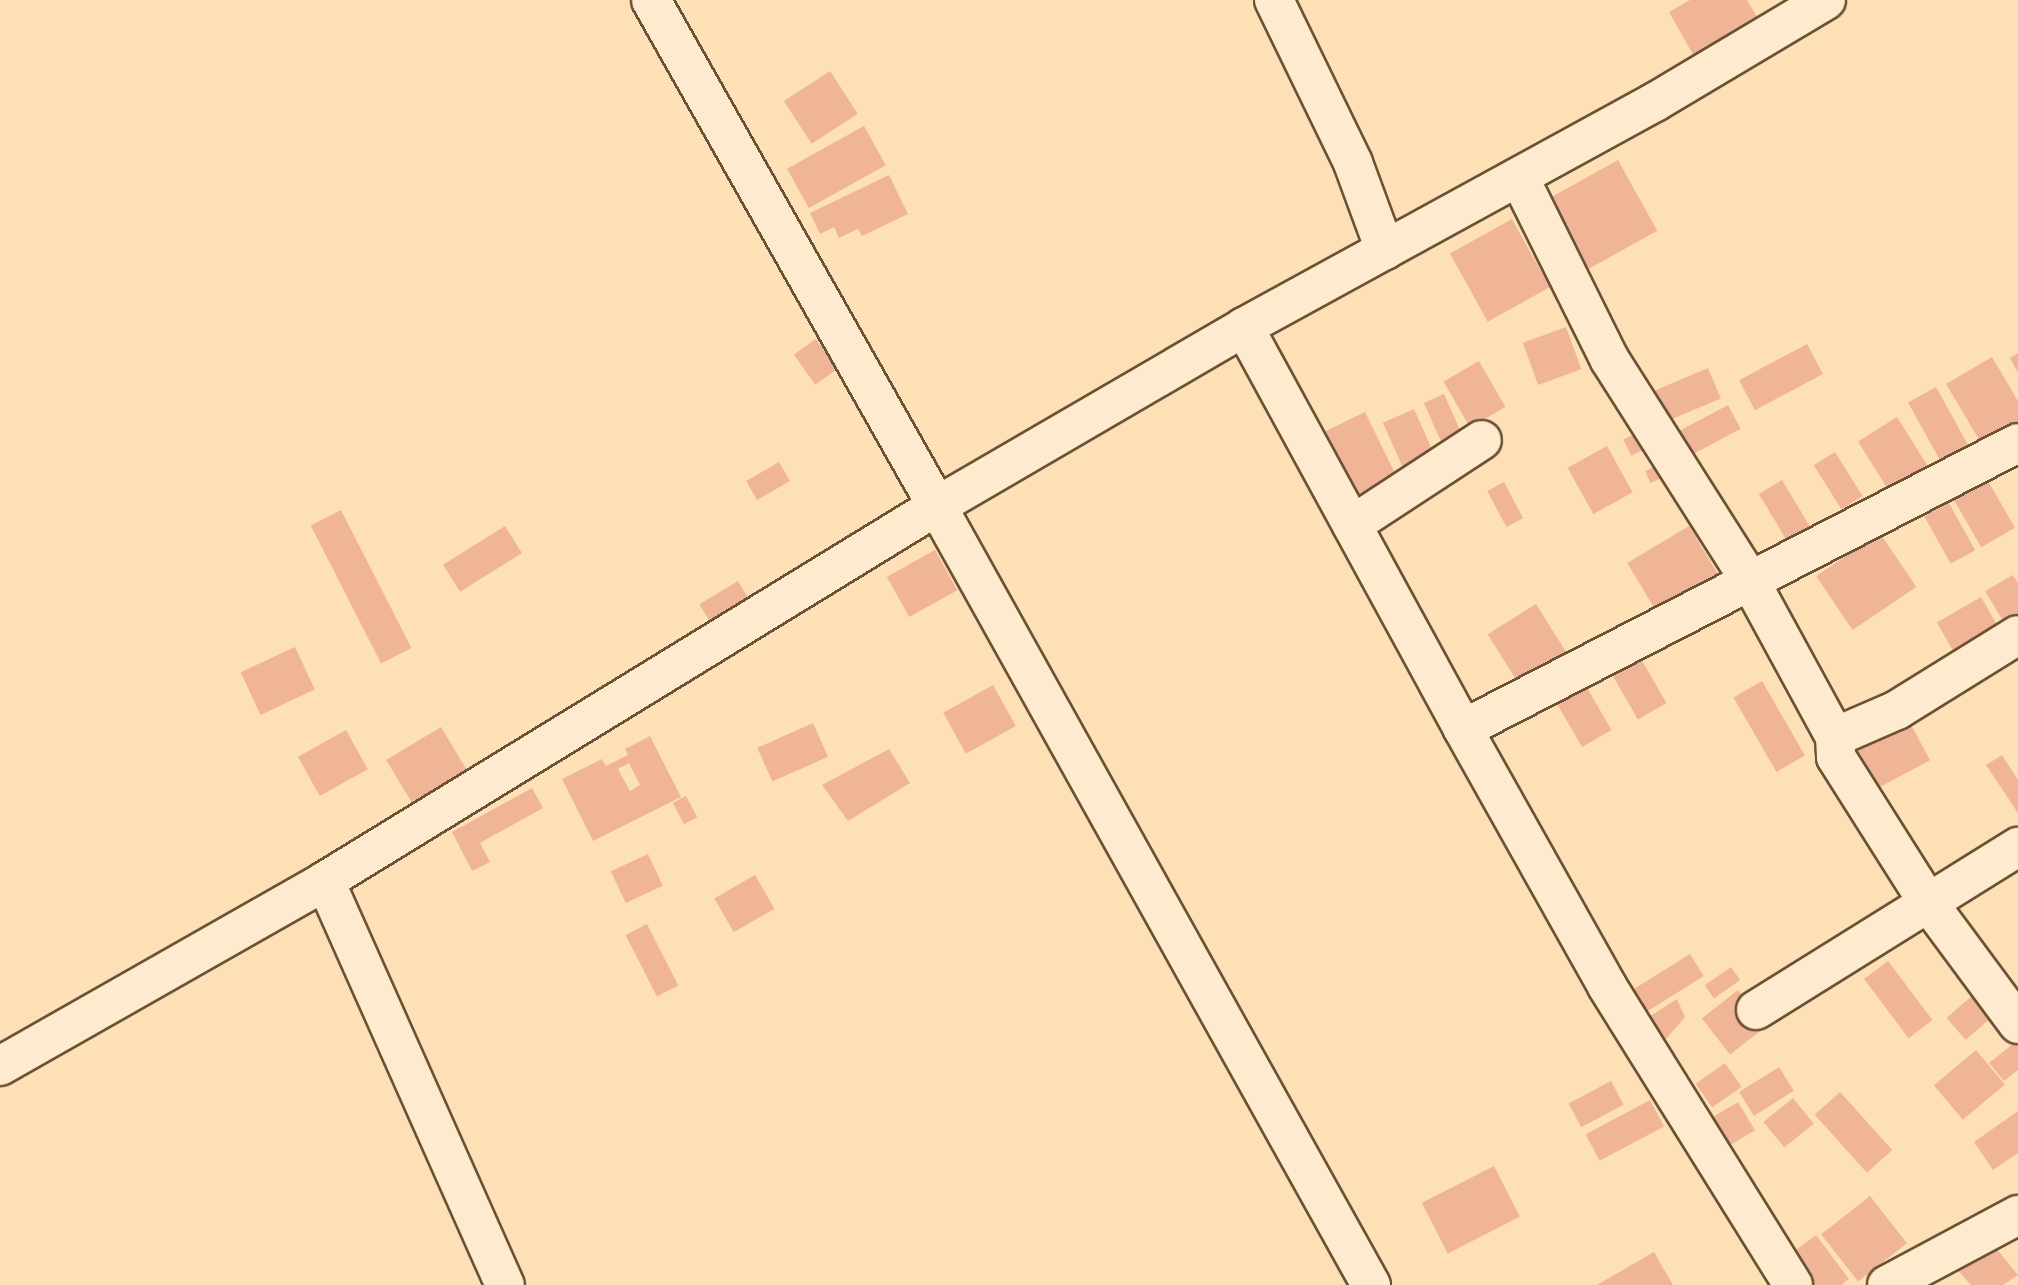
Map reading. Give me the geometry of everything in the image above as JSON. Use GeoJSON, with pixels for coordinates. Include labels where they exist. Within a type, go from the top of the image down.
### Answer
{"type":"FeatureCollection","features":[{"type":"Feature","properties":{"kind":"street"},"geometry":{"type":"LineString","coordinates":[[650,0],[937,506],[1371,1285]]}},
{"type":"Feature","properties":{"kind":"street"},"geometry":{"type":"LineString","coordinates":[[1274,0],[1353,163],[1385,250]]}},
{"type":"Feature","properties":{"kind":"street"},"geometry":{"type":"LineString","coordinates":[[0,1066],[325,881],[937,506],[1244,327],[1518,177],[1773,14],[1826,0]]}},
{"type":"Feature","properties":{"kind":"street"},"geometry":{"type":"LineString","coordinates":[[1518,177],[1609,359],[1749,579],[1835,737],[1836,757],[1927,901],[2018,1024]]}},
{"type":"Feature","properties":{"kind":"street"},"geometry":{"type":"LineString","coordinates":[[1244,327],[1463,729],[1608,986],[1793,1285]]}},
{"type":"Feature","properties":{"kind":"street"},"geometry":{"type":"LineString","coordinates":[[1352,525],[1482,440]]}},
{"type":"Feature","properties":{"kind":"street"},"geometry":{"type":"LineString","coordinates":[[1463,729],[1749,579],[2018,443]]}},
{"type":"Feature","properties":{"kind":"street"},"geometry":{"type":"LineString","coordinates":[[1835,737],[1897,710],[2018,635]]}},
{"type":"Feature","properties":{"kind":"street"},"geometry":{"type":"LineString","coordinates":[[1756,1010],[1927,901],[2018,847]]}},
{"type":"Feature","properties":{"kind":"street"},"geometry":{"type":"LineString","coordinates":[[325,881],[505,1285]]}},
{"type":"Feature","properties":{"kind":"street"},"geometry":{"type":"LineString","coordinates":[[1887,1285],[1935,1274],[2018,1215]]}},
{"type":"Feature","properties":{"kind":"building"},"geometry":{"type":"Polygon","coordinates":[[[1690,0],[1747,0],[1763,27],[1699,65],[1669,12],[1690,0]]]}},
{"type":"Feature","properties":{"kind":"building"},"geometry":{"type":"Polygon","coordinates":[[[830,71],[858,114],[812,144],[784,101],[830,71]]]}},
{"type":"Feature","properties":{"kind":"building"},"geometry":{"type":"Polygon","coordinates":[[[864,126],[886,165],[809,208],[787,169],[864,126]]]}},
{"type":"Feature","properties":{"kind":"building"},"geometry":{"type":"Polygon","coordinates":[[[1618,160],[1657,231],[1579,274],[1539,204],[1618,160]]]}},
{"type":"Feature","properties":{"kind":"building"},"geometry":{"type":"Polygon","coordinates":[[[889,175],[908,214],[862,236],[858,229],[839,238],[834,227],[820,234],[810,213],[889,175]]]}},
{"type":"Feature","properties":{"kind":"building"},"geometry":{"type":"Polygon","coordinates":[[[1512,219],[1550,287],[1488,322],[1450,253],[1512,219]]]}},
{"type":"Feature","properties":{"kind":"building"},"geometry":{"type":"Polygon","coordinates":[[[1566,327],[1581,369],[1538,385],[1523,343],[1566,327]]]}},
{"type":"Feature","properties":{"kind":"building"},"geometry":{"type":"Polygon","coordinates":[[[816,339],[837,369],[815,385],[794,354],[816,339]]]}},
{"type":"Feature","properties":{"kind":"building"},"geometry":{"type":"Polygon","coordinates":[[[1807,344],[1823,374],[1755,410],[1739,380],[1807,344]]]}},
{"type":"Feature","properties":{"kind":"building"},"geometry":{"type":"Polygon","coordinates":[[[2018,353],[2018,373],[2010,358],[2018,353]]]}},
{"type":"Feature","properties":{"kind":"building"},"geometry":{"type":"Polygon","coordinates":[[[1992,357],[2018,401],[2018,435],[1987,453],[1946,384],[1992,357]]]}},
{"type":"Feature","properties":{"kind":"building"},"geometry":{"type":"Polygon","coordinates":[[[1479,361],[1506,407],[1470,427],[1443,382],[1479,361]]]}},
{"type":"Feature","properties":{"kind":"building"},"geometry":{"type":"Polygon","coordinates":[[[1708,368],[1721,398],[1664,423],[1651,392],[1708,368]]]}},
{"type":"Feature","properties":{"kind":"building"},"geometry":{"type":"Polygon","coordinates":[[[1936,387],[1970,448],[1942,464],[1908,403],[1936,387]]]}},
{"type":"Feature","properties":{"kind":"building"},"geometry":{"type":"Polygon","coordinates":[[[1444,394],[1461,433],[1441,442],[1424,403],[1444,394]]]}},
{"type":"Feature","properties":{"kind":"building"},"geometry":{"type":"Polygon","coordinates":[[[1728,405],[1741,429],[1684,459],[1671,435],[1728,405]]]}},
{"type":"Feature","properties":{"kind":"building"},"geometry":{"type":"Polygon","coordinates":[[[1414,409],[1434,453],[1402,467],[1383,423],[1414,409]]]}},
{"type":"Feature","properties":{"kind":"building"},"geometry":{"type":"Polygon","coordinates":[[[1365,412],[1396,476],[1347,500],[1316,436],[1365,412]]]}},
{"type":"Feature","properties":{"kind":"building"},"geometry":{"type":"Polygon","coordinates":[[[1897,417],[1937,481],[1898,505],[1858,441],[1897,417]]]}},
{"type":"Feature","properties":{"kind":"building"},"geometry":{"type":"Polygon","coordinates":[[[1650,426],[1658,442],[1631,456],[1623,440],[1650,426]]]}},
{"type":"Feature","properties":{"kind":"building"},"geometry":{"type":"Polygon","coordinates":[[[1607,446],[1633,492],[1593,514],[1568,468],[1607,446]]]}},
{"type":"Feature","properties":{"kind":"building"},"geometry":{"type":"Polygon","coordinates":[[[1835,452],[1863,496],[1841,509],[1814,465],[1835,452]]]}},
{"type":"Feature","properties":{"kind":"building"},"geometry":{"type":"Polygon","coordinates":[[[1671,460],[1676,472],[1650,483],[1645,471],[1671,460]]]}},
{"type":"Feature","properties":{"kind":"building"},"geometry":{"type":"Polygon","coordinates":[[[779,462],[790,481],[757,500],[746,481],[779,462]]]}},
{"type":"Feature","properties":{"kind":"building"},"geometry":{"type":"Polygon","coordinates":[[[1782,480],[1810,527],[1787,541],[1759,494],[1782,480]]]}},
{"type":"Feature","properties":{"kind":"building"},"geometry":{"type":"Polygon","coordinates":[[[1988,481],[2015,528],[1981,547],[1954,500],[1988,481]]]}},
{"type":"Feature","properties":{"kind":"building"},"geometry":{"type":"Polygon","coordinates":[[[1504,482],[1523,518],[1506,527],[1487,491],[1504,482]]]}},
{"type":"Feature","properties":{"kind":"building"},"geometry":{"type":"Polygon","coordinates":[[[1949,503],[1975,550],[1951,564],[1925,517],[1949,503]]]}},
{"type":"Feature","properties":{"kind":"building"},"geometry":{"type":"Polygon","coordinates":[[[341,510],[411,648],[381,664],[311,525],[341,510]]]}},
{"type":"Feature","properties":{"kind":"building"},"geometry":{"type":"Polygon","coordinates":[[[505,526],[522,553],[460,592],[443,565],[505,526]]]}},
{"type":"Feature","properties":{"kind":"building"},"geometry":{"type":"Polygon","coordinates":[[[1689,526],[1720,578],[1659,615],[1627,563],[1689,526]]]}},
{"type":"Feature","properties":{"kind":"building"},"geometry":{"type":"Polygon","coordinates":[[[1880,533],[1916,587],[1853,630],[1816,576],[1880,533]]]}},
{"type":"Feature","properties":{"kind":"building"},"geometry":{"type":"Polygon","coordinates":[[[935,550],[957,590],[909,617],[887,577],[935,550]]]}},
{"type":"Feature","properties":{"kind":"building"},"geometry":{"type":"Polygon","coordinates":[[[2013,575],[2018,583],[2018,630],[2011,634],[1985,591],[2013,575]]]}},
{"type":"Feature","properties":{"kind":"building"},"geometry":{"type":"Polygon","coordinates":[[[738,581],[758,614],[720,638],[699,604],[738,581]]]}},
{"type":"Feature","properties":{"kind":"building"},"geometry":{"type":"Polygon","coordinates":[[[1981,597],[2005,639],[1961,664],[1937,622],[1981,597]]]}},
{"type":"Feature","properties":{"kind":"building"},"geometry":{"type":"Polygon","coordinates":[[[1536,604],[1570,659],[1522,689],[1488,634],[1536,604]]]}},
{"type":"Feature","properties":{"kind":"building"},"geometry":{"type":"Polygon","coordinates":[[[295,647],[315,690],[260,715],[241,672],[295,647]]]}},
{"type":"Feature","properties":{"kind":"building"},"geometry":{"type":"Polygon","coordinates":[[[1637,652],[1666,703],[1638,720],[1608,668],[1637,652]]]}},
{"type":"Feature","properties":{"kind":"building"},"geometry":{"type":"Polygon","coordinates":[[[1582,679],[1612,730],[1582,747],[1553,696],[1582,679]]]}},
{"type":"Feature","properties":{"kind":"building"},"geometry":{"type":"Polygon","coordinates":[[[1762,681],[1805,755],[1776,772],[1733,698],[1762,681]]]}},
{"type":"Feature","properties":{"kind":"building"},"geometry":{"type":"Polygon","coordinates":[[[993,685],[1016,726],[966,754],[943,713],[993,685]]]}},
{"type":"Feature","properties":{"kind":"building"},"geometry":{"type":"Polygon","coordinates":[[[1907,717],[1930,760],[1870,792],[1847,749],[1907,717]]]}},
{"type":"Feature","properties":{"kind":"building"},"geometry":{"type":"Polygon","coordinates":[[[813,723],[828,757],[772,782],[757,748],[813,723]]]}},
{"type":"Feature","properties":{"kind":"building"},"geometry":{"type":"Polygon","coordinates":[[[441,727],[474,782],[419,815],[386,760],[441,727]]]}},
{"type":"Feature","properties":{"kind":"building"},"geometry":{"type":"Polygon","coordinates":[[[346,730],[368,769],[320,796],[298,757],[346,730]]]}},
{"type":"Feature","properties":{"kind":"building"},"geometry":{"type":"Polygon","coordinates":[[[650,736],[681,797],[593,841],[562,779],[602,759],[606,766],[628,755],[625,749],[650,736]],[[629,763],[618,769],[630,791],[640,785],[629,763]]]}},
{"type":"Feature","properties":{"kind":"building"},"geometry":{"type":"Polygon","coordinates":[[[889,749],[910,783],[848,821],[822,785],[889,749]]]}},
{"type":"Feature","properties":{"kind":"building"},"geometry":{"type":"Polygon","coordinates":[[[2002,755],[2018,780],[2018,813],[1986,765],[2002,755]]]}},
{"type":"Feature","properties":{"kind":"building"},"geometry":{"type":"Polygon","coordinates":[[[532,788],[543,808],[480,843],[490,862],[472,871],[452,832],[532,788]]]}},
{"type":"Feature","properties":{"kind":"building"},"geometry":{"type":"Polygon","coordinates":[[[686,796],[697,817],[684,824],[673,803],[686,796]]]}},
{"type":"Feature","properties":{"kind":"building"},"geometry":{"type":"Polygon","coordinates":[[[648,854],[663,886],[626,903],[611,871],[648,854]]]}},
{"type":"Feature","properties":{"kind":"building"},"geometry":{"type":"Polygon","coordinates":[[[755,875],[775,909],[734,932],[714,899],[755,875]]]}},
{"type":"Feature","properties":{"kind":"building"},"geometry":{"type":"Polygon","coordinates":[[[647,924],[678,985],[657,996],[626,935],[647,924]]]}},
{"type":"Feature","properties":{"kind":"building"},"geometry":{"type":"Polygon","coordinates":[[[1690,954],[1704,976],[1637,1018],[1623,996],[1690,954]]]}},
{"type":"Feature","properties":{"kind":"building"},"geometry":{"type":"Polygon","coordinates":[[[1888,961],[1933,1020],[1909,1038],[1864,979],[1888,961]]]}},
{"type":"Feature","properties":{"kind":"building"},"geometry":{"type":"Polygon","coordinates":[[[1731,967],[1740,980],[1714,998],[1705,985],[1731,967]]]}},
{"type":"Feature","properties":{"kind":"building"},"geometry":{"type":"Polygon","coordinates":[[[1738,990],[1766,1026],[1730,1055],[1702,1018],[1738,990]]]}},
{"type":"Feature","properties":{"kind":"building"},"geometry":{"type":"Polygon","coordinates":[[[1973,995],[1992,1017],[1966,1040],[1947,1018],[1973,995]]]}},
{"type":"Feature","properties":{"kind":"building"},"geometry":{"type":"Polygon","coordinates":[[[1677,999],[1685,1017],[1660,1046],[1644,1020],[1677,999]]]}},
{"type":"Feature","properties":{"kind":"building"},"geometry":{"type":"Polygon","coordinates":[[[2018,1040],[2018,1070],[2004,1081],[1989,1063],[2018,1040]]]}},
{"type":"Feature","properties":{"kind":"building"},"geometry":{"type":"Polygon","coordinates":[[[1976,1050],[2005,1084],[1963,1120],[1934,1085],[1976,1050]]]}},
{"type":"Feature","properties":{"kind":"building"},"geometry":{"type":"Polygon","coordinates":[[[1725,1063],[1742,1087],[1712,1107],[1696,1084],[1725,1063]]]}},
{"type":"Feature","properties":{"kind":"building"},"geometry":{"type":"Polygon","coordinates":[[[1779,1067],[1794,1091],[1754,1116],[1739,1092],[1779,1067]]]}},
{"type":"Feature","properties":{"kind":"building"},"geometry":{"type":"Polygon","coordinates":[[[1611,1081],[1624,1105],[1581,1127],[1569,1104],[1611,1081]]]}},
{"type":"Feature","properties":{"kind":"building"},"geometry":{"type":"Polygon","coordinates":[[[1840,1092],[1892,1150],[1867,1173],[1815,1115],[1840,1092]]]}},
{"type":"Feature","properties":{"kind":"building"},"geometry":{"type":"Polygon","coordinates":[[[1793,1098],[1814,1124],[1784,1148],[1763,1122],[1793,1098]]]}},
{"type":"Feature","properties":{"kind":"building"},"geometry":{"type":"Polygon","coordinates":[[[1650,1100],[1664,1126],[1600,1161],[1586,1134],[1650,1100]]]}},
{"type":"Feature","properties":{"kind":"building"},"geometry":{"type":"Polygon","coordinates":[[[1738,1102],[1755,1130],[1727,1147],[1710,1119],[1738,1102]]]}},
{"type":"Feature","properties":{"kind":"building"},"geometry":{"type":"Polygon","coordinates":[[[2018,1111],[2018,1153],[1993,1170],[1974,1142],[2018,1111]]]}},
{"type":"Feature","properties":{"kind":"building"},"geometry":{"type":"Polygon","coordinates":[[[1494,1166],[1520,1217],[1448,1254],[1422,1203],[1494,1166]]]}},
{"type":"Feature","properties":{"kind":"building"},"geometry":{"type":"Polygon","coordinates":[[[1870,1196],[1907,1243],[1858,1281],[1821,1234],[1870,1196]]]}},
{"type":"Feature","properties":{"kind":"building"},"geometry":{"type":"Polygon","coordinates":[[[1816,1235],[1849,1279],[1841,1285],[1805,1285],[1785,1258],[1816,1235]]]}},
{"type":"Feature","properties":{"kind":"building"},"geometry":{"type":"Polygon","coordinates":[[[1995,1247],[2018,1275],[2003,1285],[1971,1285],[1956,1268],[1995,1247]]]}},
{"type":"Feature","properties":{"kind":"building"},"geometry":{"type":"Polygon","coordinates":[[[1654,1252],[1673,1285],[1597,1285],[1654,1252]]]}}]}
